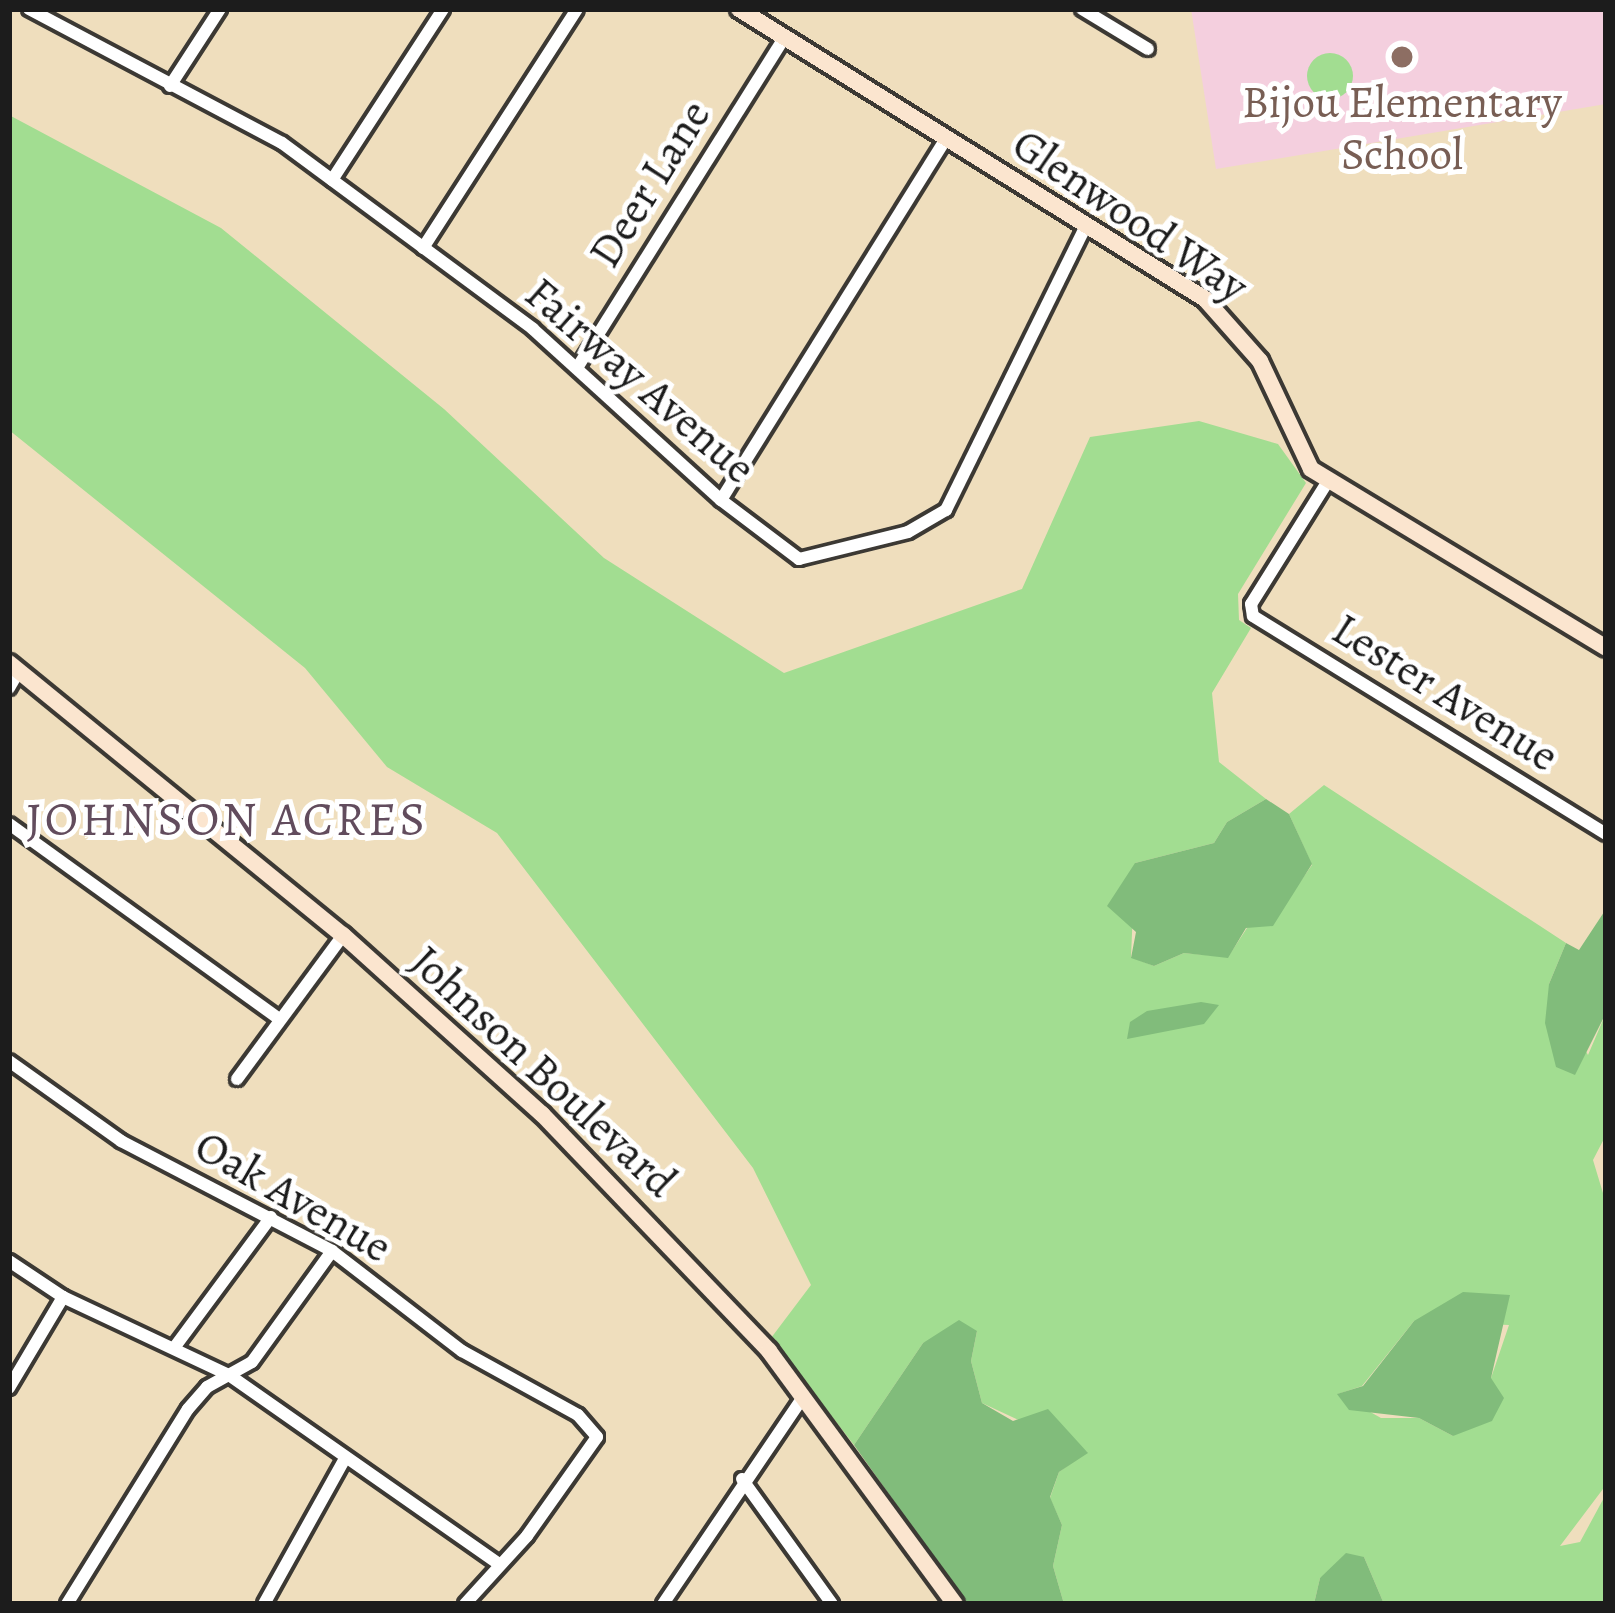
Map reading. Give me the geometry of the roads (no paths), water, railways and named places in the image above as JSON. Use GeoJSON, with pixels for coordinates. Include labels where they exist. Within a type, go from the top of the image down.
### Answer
{"type":"FeatureCollection","features":[{"type":"Feature","properties":{"kind":"street","name":"Fairway Avenue"},"geometry":{"type":"LineString","coordinates":[[29,9],[261,130],[332,180],[577,368],[721,500],[799,559],[932,520],[955,499],[1086,225]]}},
{"type":"Feature","properties":{"kind":"street"},"geometry":{"type":"LineString","coordinates":[[170,86],[220,9]]}},
{"type":"Feature","properties":{"kind":"street"},"geometry":{"type":"LineString","coordinates":[[332,180],[442,9]]}},
{"type":"Feature","properties":{"kind":"street"},"geometry":{"type":"LineString","coordinates":[[423,248],[577,9]]}},
{"type":"Feature","properties":{"kind":"street","name":"Glenwood Way"},"geometry":{"type":"LineString","coordinates":[[739,9],[1227,318],[1259,361],[1300,457],[1328,481],[1606,648]]}},
{"type":"Feature","properties":{"kind":"street"},"geometry":{"type":"LineString","coordinates":[[1082,9],[1148,49]]}},
{"type":"Feature","properties":{"kind":"street","name":"Deer Lane"},"geometry":{"type":"LineString","coordinates":[[577,368],[784,38]]}},
{"type":"Feature","properties":{"kind":"street"},"geometry":{"type":"LineString","coordinates":[[721,500],[946,138]]}},
{"type":"Feature","properties":{"kind":"street","name":"Lester Avenue"},"geometry":{"type":"LineString","coordinates":[[1328,481],[1250,611],[1606,834]]}},
{"type":"Feature","properties":{"kind":"street"},"geometry":{"type":"LineString","coordinates":[[9,688],[14,667]]}},
{"type":"Feature","properties":{"kind":"street","name":"Johnson Boulevard"},"geometry":{"type":"LineString","coordinates":[[14,667],[343,935],[542,1114],[705,1276],[803,1397],[955,1604]]}},
{"type":"Feature","properties":{"kind":"street"},"geometry":{"type":"LineString","coordinates":[[9,824],[279,1019]]}},
{"type":"Feature","properties":{"kind":"street"},"geometry":{"type":"LineString","coordinates":[[237,1079],[343,935]]}},
{"type":"Feature","properties":{"kind":"street","name":"Oak Avenue"},"geometry":{"type":"LineString","coordinates":[[9,1061],[121,1142],[332,1251],[462,1351],[578,1415],[597,1437],[499,1564]]}},
{"type":"Feature","properties":{"kind":"street"},"geometry":{"type":"LineString","coordinates":[[174,1348],[271,1217]]}},
{"type":"Feature","properties":{"kind":"street"},"geometry":{"type":"LineString","coordinates":[[67,1604],[188,1409],[252,1362],[332,1251]]}},
{"type":"Feature","properties":{"kind":"street"},"geometry":{"type":"LineString","coordinates":[[9,1261],[63,1297],[230,1376],[343,1462],[499,1564],[465,1604]]}},
{"type":"Feature","properties":{"kind":"street"},"geometry":{"type":"LineString","coordinates":[[9,1388],[63,1297]]}},
{"type":"Feature","properties":{"kind":"street"},"geometry":{"type":"LineString","coordinates":[[663,1604],[742,1479],[803,1397]]}},
{"type":"Feature","properties":{"kind":"street"},"geometry":{"type":"LineString","coordinates":[[264,1604],[343,1462]]}},
{"type":"Feature","properties":{"kind":"street"},"geometry":{"type":"LineString","coordinates":[[742,1479],[832,1604]]}},
{"type":"Feature","properties":{"kind":"place","name":"Bijou Elementary School"},"geometry":{"type":"Point","coordinates":[1402,57]}},
{"type":"Feature","properties":{"kind":"district","name":"JOHNSON ACRES"},"geometry":{"type":"Point","coordinates":[227,820]}}]}
